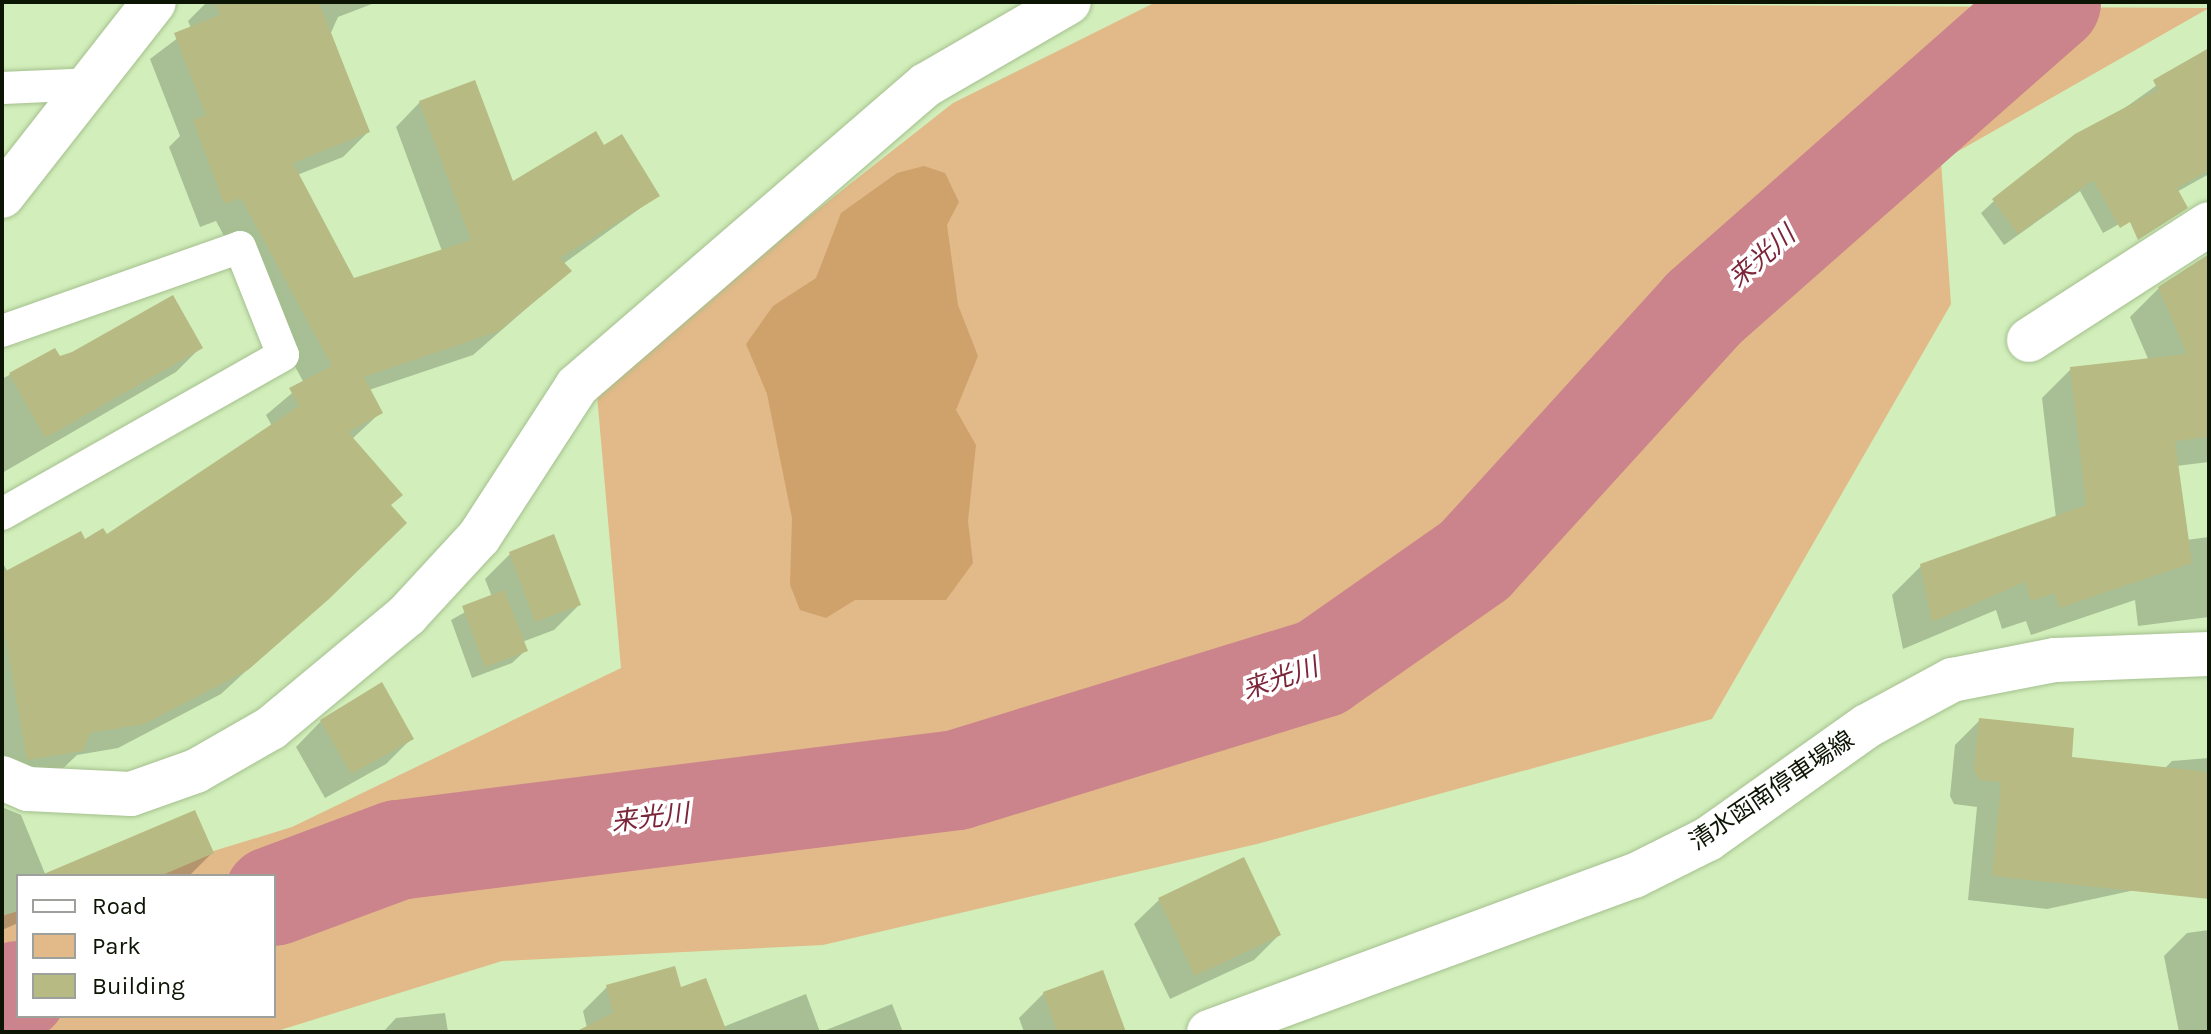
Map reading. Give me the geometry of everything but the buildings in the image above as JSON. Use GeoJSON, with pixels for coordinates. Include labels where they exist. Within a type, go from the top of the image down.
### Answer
{"type":"FeatureCollection","features":[{"type":"Feature","properties":{"kind":"street"},"geometry":{"type":"LineString","coordinates":[[2,196],[154,2]]}},
{"type":"Feature","properties":{"kind":"street"},"geometry":{"type":"LineString","coordinates":[[2,778],[28,789],[131,794],[196,771],[271,728],[407,615],[479,537],[577,386],[926,85],[1069,2]]}},
{"type":"Feature","properties":{"kind":"street"},"geometry":{"type":"LineString","coordinates":[[2029,340],[2209,224]]}},
{"type":"Feature","properties":{"kind":"street","name":"清水函南停車場線"},"geometry":{"type":"LineString","coordinates":[[1209,1032],[1634,876],[1708,839],[1867,726],[1952,680],[2055,660],[2209,654]]}},
{"type":"Feature","properties":{"kind":"lane"},"geometry":{"type":"LineString","coordinates":[[2,88],[92,84]]}},
{"type":"Feature","properties":{"kind":"lane"},"geometry":{"type":"LineString","coordinates":[[2,331],[240,247],[283,355],[2,514]]}},
{"type":"Feature","properties":{"kind":"green space"},"geometry":{"type":"Polygon","coordinates":[[[1156,2],[2209,8],[1941,161],[1951,304],[1712,719],[1257,844],[823,945],[502,961],[274,1032],[2,1032],[2,916],[16,912],[16,1018],[276,1018],[276,874],[139,874],[292,827],[621,668],[596,384],[953,103],[1156,2]]]}},
{"type":"Feature","properties":{"kind":"shaded area"},"geometry":{"type":"Polygon","coordinates":[[[924,166],[945,173],[959,202],[947,225],[958,305],[978,356],[956,410],[976,445],[968,521],[973,563],[946,600],[855,600],[826,618],[800,610],[790,585],[792,518],[767,394],[746,344],[773,306],[816,278],[841,213],[897,173],[924,166]]]}},
{"type":"Feature","properties":{"kind":"waterway","name":"来光川"},"geometry":{"type":"LineString","coordinates":[[276,895],[398,850],[957,780],[1321,668],[1475,560],[1703,309],[2051,2]]}},
{"type":"Feature","properties":{"kind":"waterway","name":"来光川"},"geometry":{"type":"LineString","coordinates":[[2,997],[16,992]]}}]}
